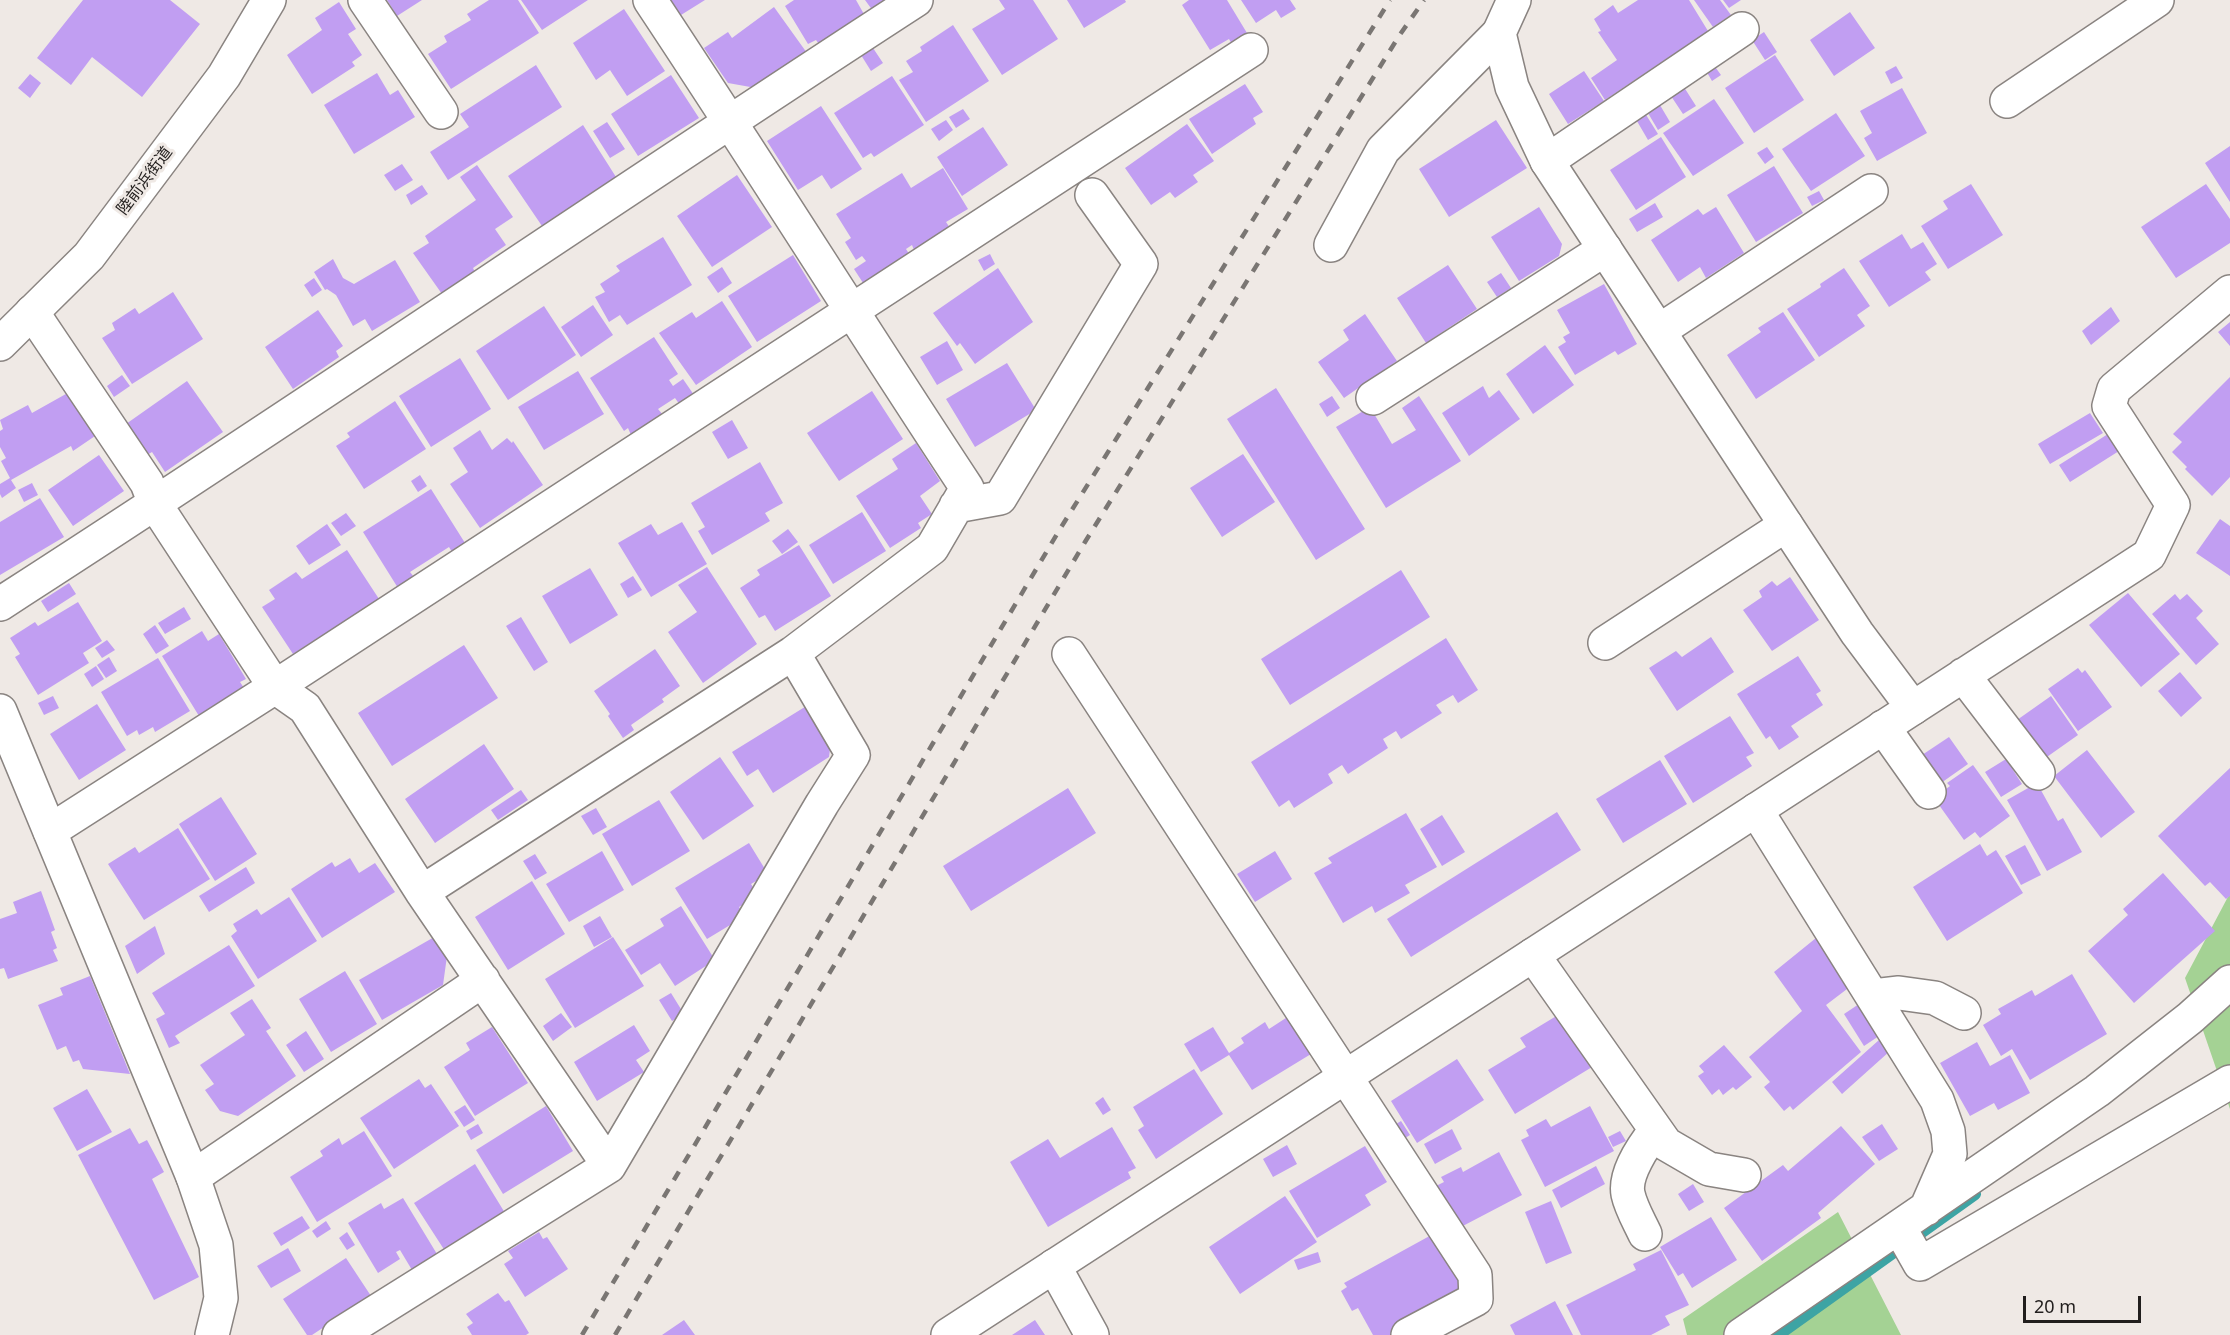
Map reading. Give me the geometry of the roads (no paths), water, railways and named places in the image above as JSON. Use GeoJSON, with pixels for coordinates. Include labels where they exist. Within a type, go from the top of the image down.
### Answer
{"type":"FeatureCollection","features":[{"type":"Feature","properties":{"kind":"street","name":"陸前浜街道"},"geometry":{"type":"LineString","coordinates":[[0,344],[96,247],[224,76],[269,0]]}},
{"type":"Feature","properties":{"kind":"street"},"geometry":{"type":"LineString","coordinates":[[365,0],[441,112]]}},
{"type":"Feature","properties":{"kind":"street"},"geometry":{"type":"LineString","coordinates":[[422,892],[794,653],[932,548],[967,488],[650,0]]}},
{"type":"Feature","properties":{"kind":"street"},"geometry":{"type":"LineString","coordinates":[[0,604],[916,0]]}},
{"type":"Feature","properties":{"kind":"street"},"geometry":{"type":"LineString","coordinates":[[1331,245],[1383,150],[1499,33],[1514,0]]}},
{"type":"Feature","properties":{"kind":"street"},"geometry":{"type":"LineString","coordinates":[[2007,101],[2157,0]]}},
{"type":"Feature","properties":{"kind":"street"},"geometry":{"type":"LineString","coordinates":[[1546,161],[1742,29]]}},
{"type":"Feature","properties":{"kind":"street"},"geometry":{"type":"LineString","coordinates":[[1499,33],[1512,87],[1546,161],[1857,633],[1913,708]]}},
{"type":"Feature","properties":{"kind":"street"},"geometry":{"type":"LineString","coordinates":[[50,831],[276,687],[1251,50]]}},
{"type":"Feature","properties":{"kind":"street"},"geometry":{"type":"LineString","coordinates":[[1659,331],[1871,191]]}},
{"type":"Feature","properties":{"kind":"street"},"geometry":{"type":"LineString","coordinates":[[956,506],[1000,498],[1141,264],[1092,195]]}},
{"type":"Feature","properties":{"kind":"street"},"geometry":{"type":"LineString","coordinates":[[1374,398],[1605,249]]}},
{"type":"Feature","properties":{"kind":"street"},"geometry":{"type":"LineString","coordinates":[[948,1335],[2149,555],[2173,506],[2109,406],[2114,389],[2230,292]]}},
{"type":"Feature","properties":{"kind":"street"},"geometry":{"type":"LineString","coordinates":[[32,312],[147,483],[154,504],[276,687],[305,708],[422,892],[609,1166]]}},
{"type":"Feature","properties":{"kind":"street"},"geometry":{"type":"LineString","coordinates":[[1605,643],[1786,525]]}},
{"type":"Feature","properties":{"kind":"street"},"geometry":{"type":"LineString","coordinates":[[339,1335],[609,1166],[853,755],[794,653]]}},
{"type":"Feature","properties":{"kind":"street"},"geometry":{"type":"LineString","coordinates":[[1069,654],[1475,1275],[1476,1299],[1408,1335]]}},
{"type":"Feature","properties":{"kind":"street"},"geometry":{"type":"LineString","coordinates":[[1963,675],[2038,773]]}},
{"type":"Feature","properties":{"kind":"street"},"geometry":{"type":"LineString","coordinates":[[0,711],[193,1177],[216,1245],[220,1298],[212,1335]]}},
{"type":"Feature","properties":{"kind":"street"},"geometry":{"type":"LineString","coordinates":[[1883,727],[1929,792]]}},
{"type":"Feature","properties":{"kind":"street"},"geometry":{"type":"LineString","coordinates":[[1755,810],[1937,1100],[1948,1131],[1950,1154],[1926,1209]]}},
{"type":"Feature","properties":{"kind":"street"},"geometry":{"type":"LineString","coordinates":[[1533,954],[1666,1144],[1709,1169],[1744,1174]]}},
{"type":"Feature","properties":{"kind":"street"},"geometry":{"type":"LineString","coordinates":[[193,1177],[483,980]]}},
{"type":"Feature","properties":{"kind":"street"},"geometry":{"type":"LineString","coordinates":[[1741,1335],[2097,1091],[2190,1018],[2230,982]]}},
{"type":"Feature","properties":{"kind":"street"},"geometry":{"type":"LineString","coordinates":[[1873,996],[1899,993],[1935,998],[1964,1013]]}},
{"type":"Feature","properties":{"kind":"street"},"geometry":{"type":"LineString","coordinates":[[1899,1227],[1920,1264],[2230,1082]]}},
{"type":"Feature","properties":{"kind":"street"},"geometry":{"type":"LineString","coordinates":[[1645,1234],[1627,1192],[1632,1171],[1642,1148],[1656,1130]]}},
{"type":"Feature","properties":{"kind":"street"},"geometry":{"type":"LineString","coordinates":[[1054,1266],[1092,1335]]}},
{"type":"Feature","properties":{"kind":"waterway"},"geometry":{"type":"LineString","coordinates":[[1778,1335],[1975,1194]]}},
{"type":"Feature","properties":{"kind":"railway"},"geometry":{"type":"LineString","coordinates":[[582,1335],[1060,529],[1390,0]]}},
{"type":"Feature","properties":{"kind":"railway"},"geometry":{"type":"LineString","coordinates":[[615,1335],[1085,542],[1399,36],[1424,0]]}}]}
